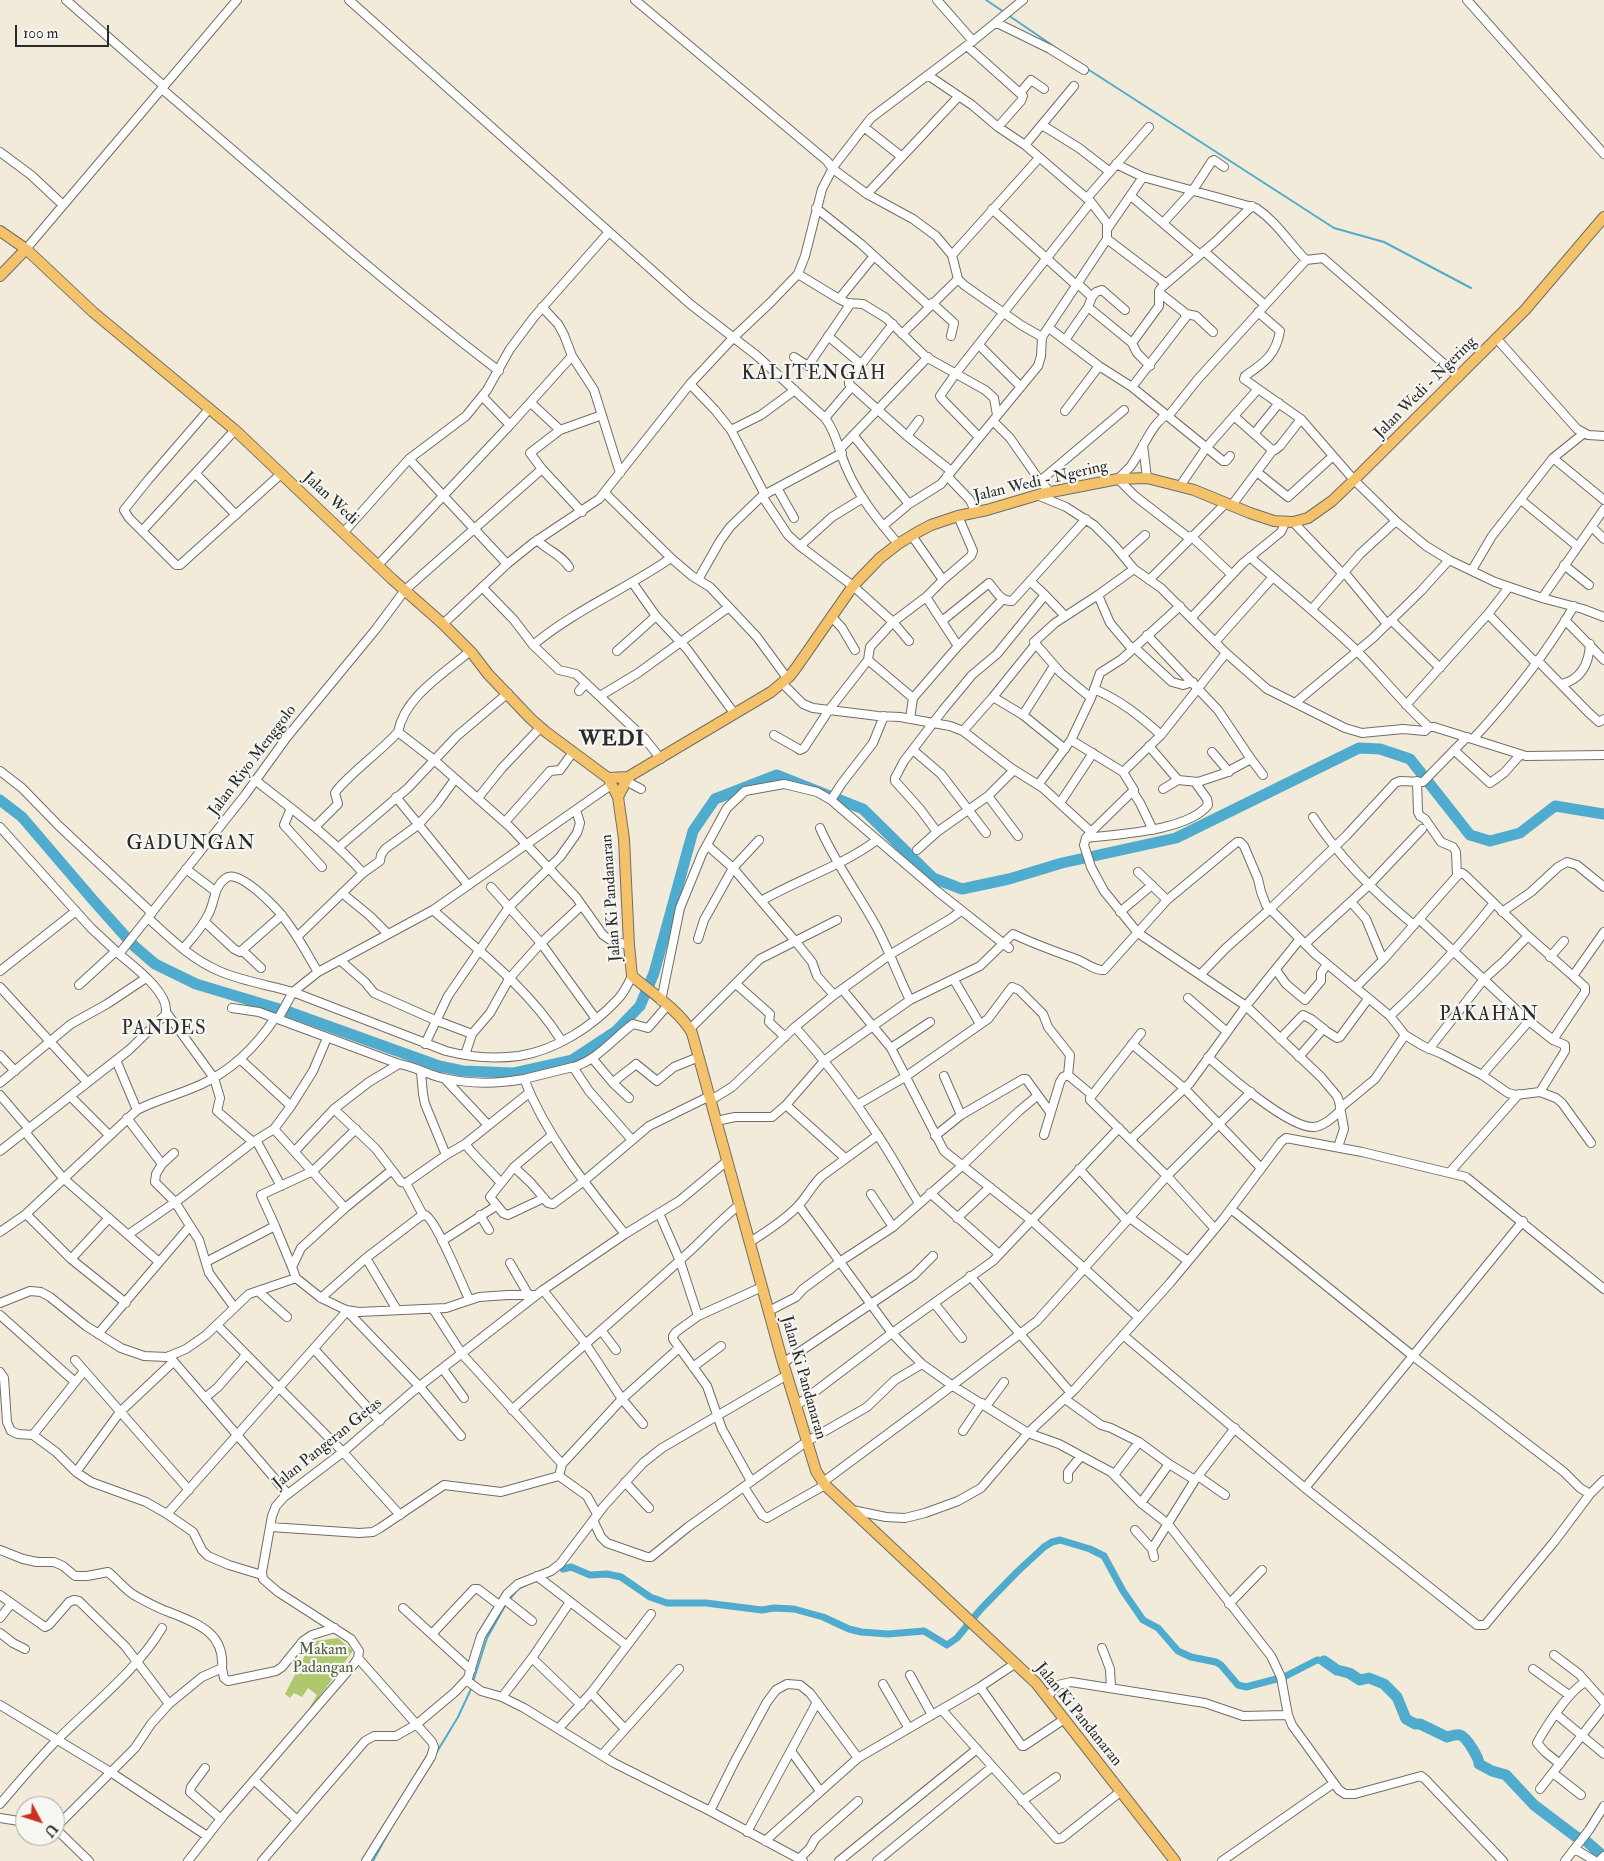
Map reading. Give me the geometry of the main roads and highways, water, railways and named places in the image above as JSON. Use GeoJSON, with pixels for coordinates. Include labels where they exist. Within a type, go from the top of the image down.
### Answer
{"type":"FeatureCollection","features":[{"type":"Feature","properties":{"kind":"main road","name":"Jalan Wedi - Ngering"},"geometry":{"type":"LineString","coordinates":[[627,779],[771,692],[785,681],[853,586],[880,558],[898,544],[931,525],[1044,493],[1118,479],[1147,478],[1180,486],[1267,519],[1289,522],[1308,518],[1321,510],[1354,480],[1525,310],[1604,217]]}},
{"type":"Feature","properties":{"kind":"main road","name":"Jalan Wedi"},"geometry":{"type":"LineString","coordinates":[[0,232],[26,249],[93,312],[235,430],[378,566],[443,624],[540,728],[610,781]]}},
{"type":"Feature","properties":{"kind":"main road"},"geometry":{"type":"LineString","coordinates":[[0,276],[26,249]]}},
{"type":"Feature","properties":{"kind":"main road"},"geometry":{"type":"LineString","coordinates":[[618,797],[610,781],[627,779]]}},
{"type":"Feature","properties":{"kind":"main road"},"geometry":{"type":"LineString","coordinates":[[618,797],[627,779]]}},
{"type":"Feature","properties":{"kind":"main road","name":"Jalan Ki Pandanaran"},"geometry":{"type":"LineString","coordinates":[[618,797],[624,839],[629,945],[634,978],[690,1029],[814,1468],[824,1483],[1016,1663],[1047,1696],[1063,1720],[1175,1861]]}},
{"type":"Feature","properties":{"kind":"waterway"},"geometry":{"type":"LineString","coordinates":[[986,0],[1004,12]]}},
{"type":"Feature","properties":{"kind":"waterway"},"geometry":{"type":"LineString","coordinates":[[1008,15],[1068,56]]}},
{"type":"Feature","properties":{"kind":"waterway"},"geometry":{"type":"LineString","coordinates":[[1086,68],[1334,228],[1384,242],[1471,288]]}},
{"type":"Feature","properties":{"kind":"waterway"},"geometry":{"type":"LineString","coordinates":[[0,800],[22,817],[134,946],[155,964],[196,984],[289,1012],[439,1066],[463,1071],[513,1073],[572,1060],[616,1031],[640,1006],[654,973],[693,831],[715,799],[777,775],[863,809],[933,878],[962,889],[1009,879],[1062,863],[1176,838],[1359,748],[1380,749],[1410,759],[1470,835],[1490,841],[1520,833],[1555,806],[1604,814]]}},
{"type":"Feature","properties":{"kind":"waterway"},"geometry":{"type":"LineString","coordinates":[[563,1569],[571,1567],[590,1575],[607,1574],[621,1577],[650,1597],[667,1603],[706,1603],[762,1610],[774,1608],[794,1609],[823,1617],[849,1629],[861,1632],[888,1634],[924,1631],[947,1645],[957,1638],[980,1610],[1017,1572],[1044,1547],[1060,1540],[1090,1549],[1104,1556],[1123,1591],[1143,1620],[1158,1628],[1178,1651],[1191,1657],[1216,1662],[1221,1665],[1238,1685],[1246,1687],[1284,1677],[1317,1660],[1324,1661]]}},
{"type":"Feature","properties":{"kind":"waterway"},"geometry":{"type":"LineString","coordinates":[[509,1600],[518,1589],[530,1583]]}},
{"type":"Feature","properties":{"kind":"waterway"},"geometry":{"type":"LineString","coordinates":[[473,1682],[487,1638],[506,1604]]}},
{"type":"Feature","properties":{"kind":"waterway"},"geometry":{"type":"LineString","coordinates":[[1324,1661],[1337,1670],[1349,1673],[1360,1680],[1369,1678],[1384,1684],[1397,1697],[1406,1719],[1415,1724],[1420,1724],[1447,1737],[1457,1735],[1463,1737],[1472,1749],[1479,1764],[1492,1771],[1506,1775],[1534,1805],[1575,1836],[1585,1840],[1604,1857]]}},
{"type":"Feature","properties":{"kind":"waterway"},"geometry":{"type":"LineString","coordinates":[[435,1755],[458,1717],[472,1687]]}},
{"type":"Feature","properties":{"kind":"waterway"},"geometry":{"type":"LineString","coordinates":[[373,1861],[391,1828]]}},
{"type":"Feature","properties":{"kind":"district","name":"KALITENGAH"},"geometry":{"type":"Point","coordinates":[814,375]}},
{"type":"Feature","properties":{"kind":"district","name":"WEDI"},"geometry":{"type":"Point","coordinates":[612,740]}},
{"type":"Feature","properties":{"kind":"district","name":"GADUNGAN"},"geometry":{"type":"Point","coordinates":[191,845]}},
{"type":"Feature","properties":{"kind":"district","name":"PAKAHAN"},"geometry":{"type":"Point","coordinates":[1489,1016]}},
{"type":"Feature","properties":{"kind":"district","name":"PANDES"},"geometry":{"type":"Point","coordinates":[164,1030]}},
{"type":"Feature","properties":{"kind":"park label","name":"Makam Padangan"},"geometry":{"type":"Point","coordinates":[323,1660]}}]}
